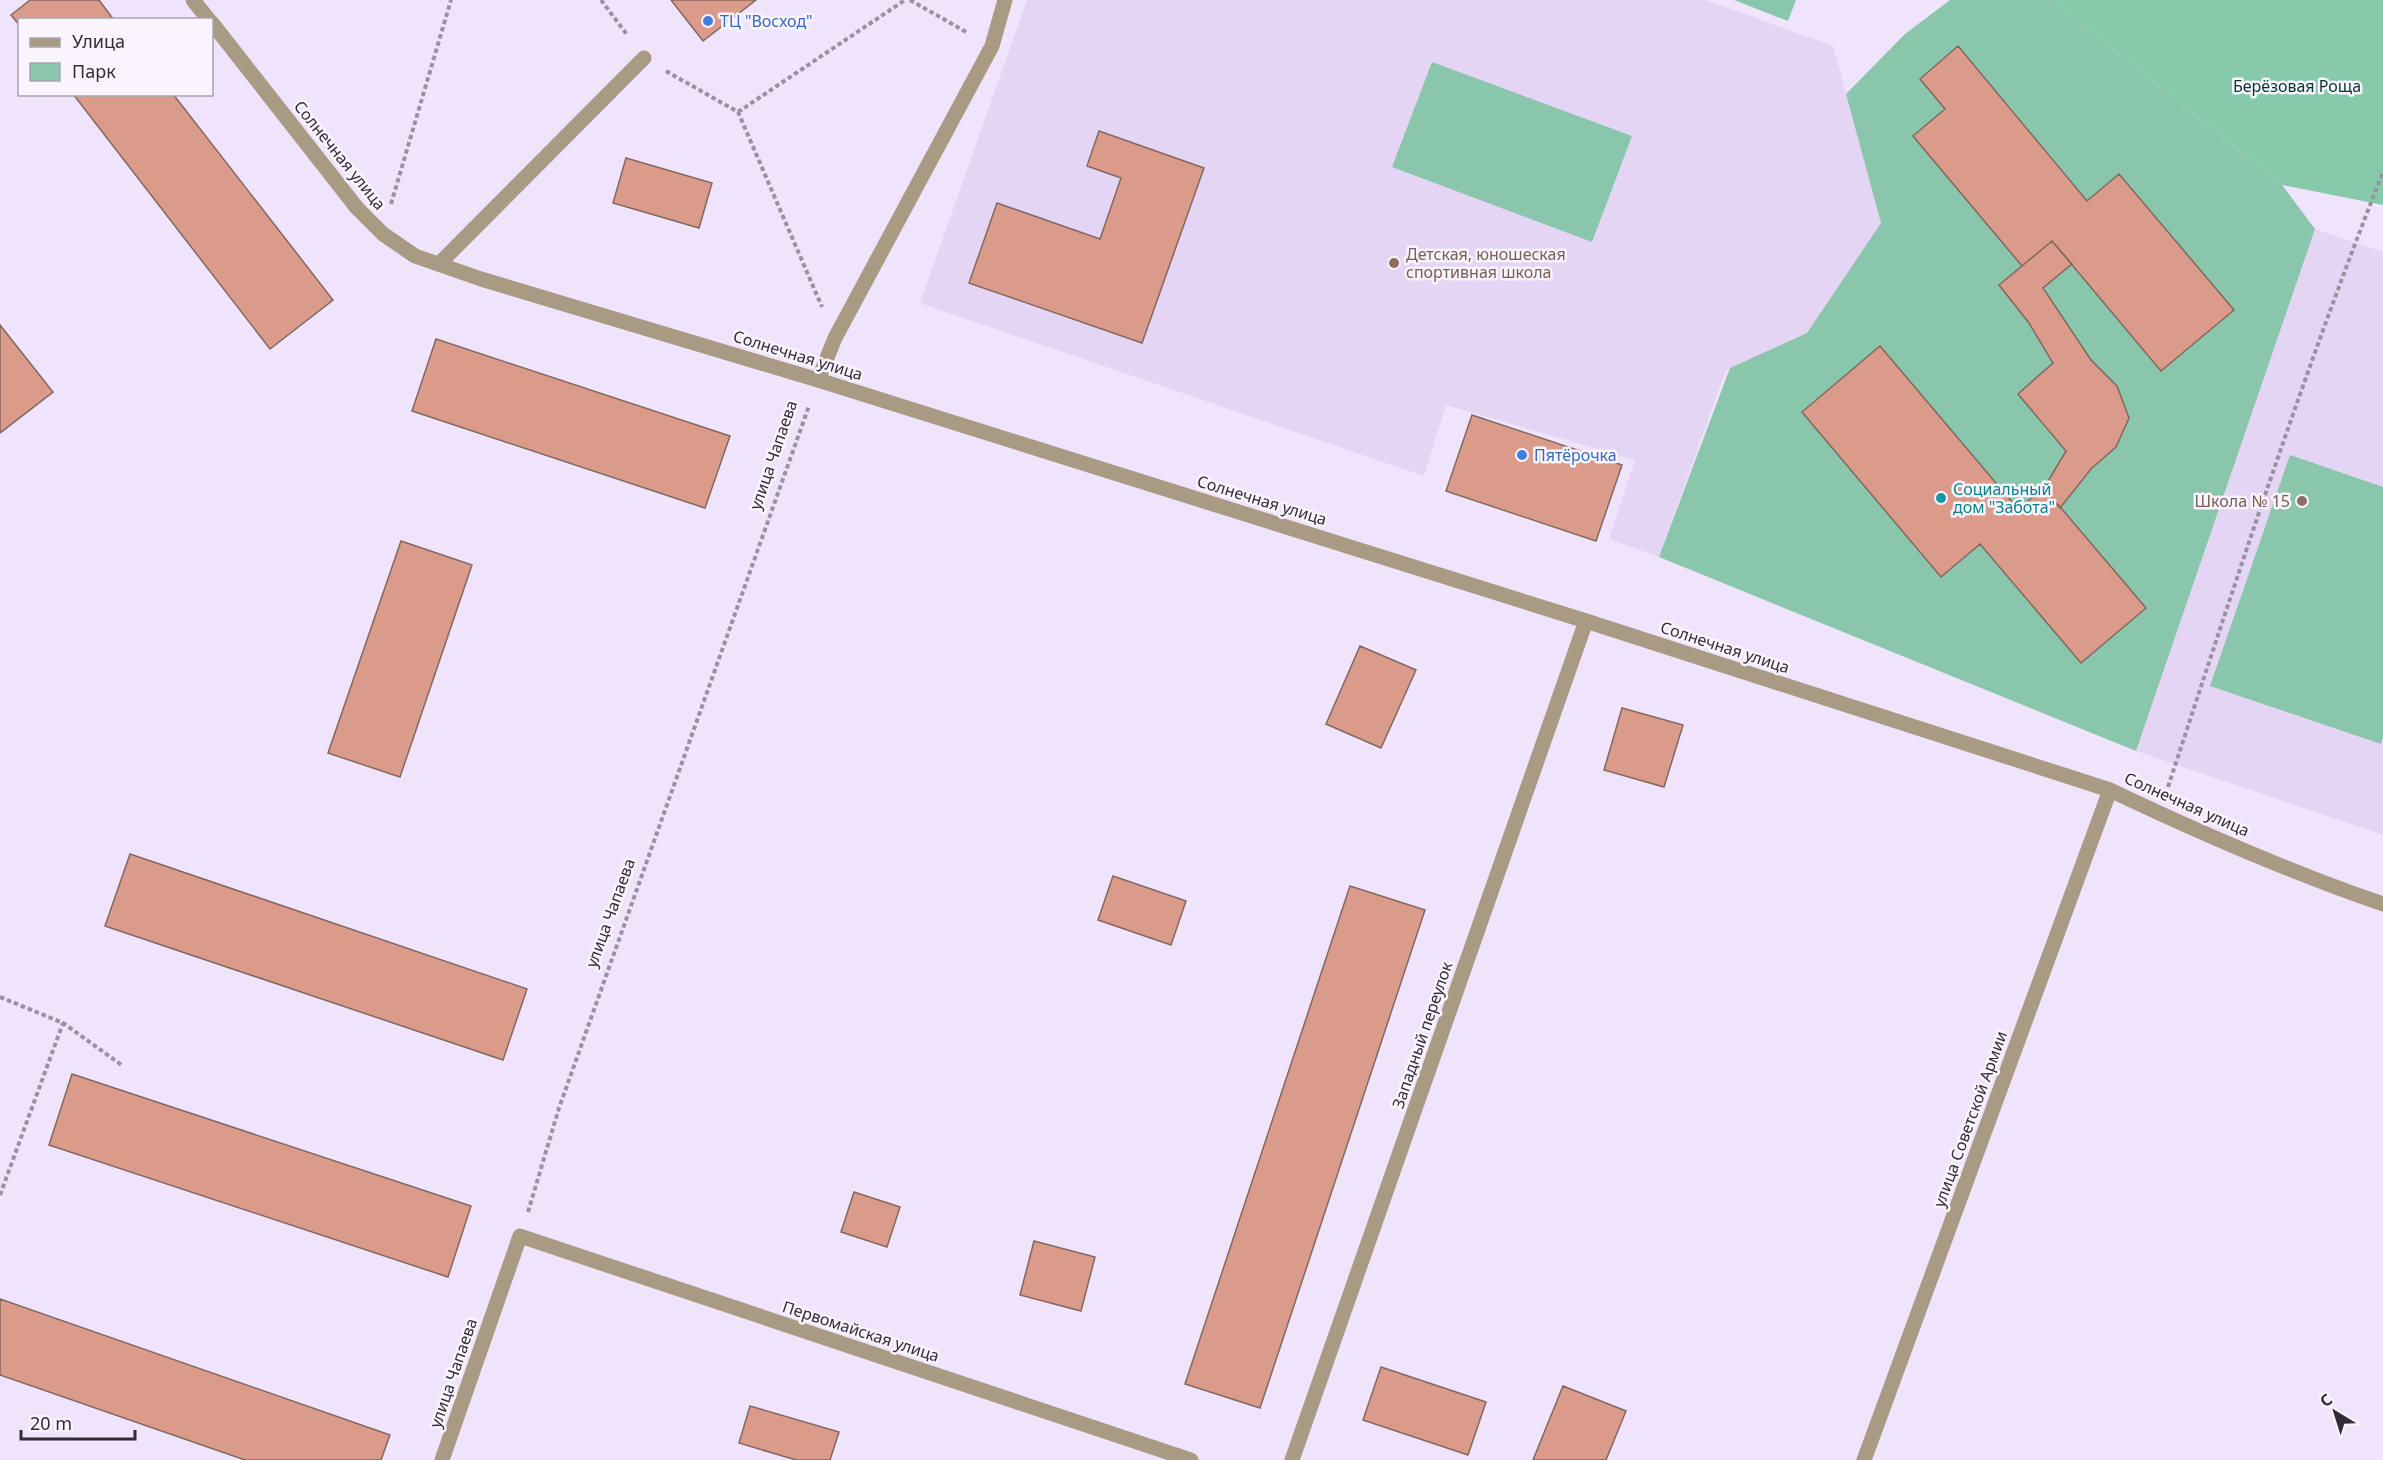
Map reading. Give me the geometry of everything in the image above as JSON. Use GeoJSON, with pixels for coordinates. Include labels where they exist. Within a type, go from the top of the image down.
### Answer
{"type":"FeatureCollection","features":[{"type":"Feature","properties":{"kind":"street","name":"Солнечная улица"},"geometry":{"type":"LineString","coordinates":[[193,0],[208,18]]}},
{"type":"Feature","properties":{"kind":"street"},"geometry":{"type":"LineString","coordinates":[[818,380],[835,338],[992,46],[1005,0]]}},
{"type":"Feature","properties":{"kind":"street","name":"Солнечная улица"},"geometry":{"type":"LineString","coordinates":[[213,25],[357,208],[383,234],[415,256],[480,279],[818,380],[1586,621],[2110,790],[2340,889],[2383,903]]}},
{"type":"Feature","properties":{"kind":"street"},"geometry":{"type":"LineString","coordinates":[[439,264],[644,58]]}},
{"type":"Feature","properties":{"kind":"street","name":"Западный переулок"},"geometry":{"type":"LineString","coordinates":[[1292,1460],[1586,621]]}},
{"type":"Feature","properties":{"kind":"street","name":"улица Советской Армии"},"geometry":{"type":"LineString","coordinates":[[1864,1460],[2110,790]]}},
{"type":"Feature","properties":{"kind":"street","name":"улица Чапаева"},"geometry":{"type":"LineString","coordinates":[[442,1460],[520,1236]]}},
{"type":"Feature","properties":{"kind":"street","name":"Первомайская улица"},"geometry":{"type":"LineString","coordinates":[[520,1236],[1191,1460]]}},
{"type":"Feature","properties":{"kind":"path"},"geometry":{"type":"LineString","coordinates":[[383,234],[451,0]]}},
{"type":"Feature","properties":{"kind":"path"},"geometry":{"type":"LineString","coordinates":[[601,0],[644,58],[738,112],[835,338]]}},
{"type":"Feature","properties":{"kind":"path"},"geometry":{"type":"LineString","coordinates":[[738,112],[908,0],[992,46]]}},
{"type":"Feature","properties":{"kind":"path"},"geometry":{"type":"LineString","coordinates":[[2159,813],[2243,559],[2345,268],[2383,171]]}},
{"type":"Feature","properties":{"kind":"path","name":"улица Чапаева"},"geometry":{"type":"LineString","coordinates":[[520,1236],[560,1108],[818,380]]}},
{"type":"Feature","properties":{"kind":"path"},"geometry":{"type":"LineString","coordinates":[[0,997],[63,1023],[123,1066]]}},
{"type":"Feature","properties":{"kind":"path"},"geometry":{"type":"LineString","coordinates":[[0,1195],[63,1023]]}},
{"type":"Feature","properties":{"kind":"shaded area","name":"Детская, юношеская спортивная школа"},"geometry":{"type":"Polygon","coordinates":[[[1027,0],[1706,0],[1833,46],[1882,223],[1807,333],[1726,370],[1659,557],[1609,539],[1635,460],[1446,405],[1424,476],[920,303],[1027,0]]]}},
{"type":"Feature","properties":{"kind":"shaded area","name":"Школа № 15"},"geometry":{"type":"Polygon","coordinates":[[[2315,229],[2383,252],[2383,835],[2136,751],[2315,229]]]}},
{"type":"Feature","properties":{"kind":"green space"},"geometry":{"type":"Polygon","coordinates":[[[1734,0],[1796,0],[1788,21],[1734,0]]]}},
{"type":"Feature","properties":{"kind":"green space"},"geometry":{"type":"Polygon","coordinates":[[[1950,0],[2050,0],[2282,185],[2315,229],[2136,751],[1659,557],[1730,368],[1807,333],[1881,223],[1846,94],[1905,34],[1950,0]]]}},
{"type":"Feature","properties":{"kind":"green space","name":"Берёзовая Роща"},"geometry":{"type":"Polygon","coordinates":[[[2050,0],[2383,0],[2383,205],[2282,185],[2050,0]]]}},
{"type":"Feature","properties":{"kind":"green space"},"geometry":{"type":"Polygon","coordinates":[[[1432,62],[1632,136],[1592,242],[1392,167],[1432,62]]]}},
{"type":"Feature","properties":{"kind":"green space"},"geometry":{"type":"Polygon","coordinates":[[[2290,455],[2383,487],[2383,737],[2381,744],[2210,686],[2290,455]]]}},
{"type":"Feature","properties":{"kind":"building"},"geometry":{"type":"Polygon","coordinates":[[[30,0],[99,0],[112,18],[18,18],[18,24],[11,15],[30,0]]]}},
{"type":"Feature","properties":{"kind":"building","name":"ТЦ \"Восход\""},"geometry":{"type":"Polygon","coordinates":[[[671,0],[756,0],[703,41],[671,0]]]}},
{"type":"Feature","properties":{"kind":"building"},"geometry":{"type":"Polygon","coordinates":[[[1958,46],[2087,201],[2119,174],[2234,310],[2161,371],[2052,241],[2022,266],[1913,136],[1945,109],[1920,79],[1958,46]]]}},
{"type":"Feature","properties":{"kind":"building"},"geometry":{"type":"Polygon","coordinates":[[[75,96],[175,96],[333,300],[270,349],[75,96]]]}},
{"type":"Feature","properties":{"kind":"building"},"geometry":{"type":"Polygon","coordinates":[[[1099,131],[1204,168],[1142,343],[969,283],[997,203],[1100,239],[1121,178],[1087,166],[1099,131]]]}},
{"type":"Feature","properties":{"kind":"building"},"geometry":{"type":"Polygon","coordinates":[[[626,158],[712,183],[699,228],[613,203],[626,158]]]}},
{"type":"Feature","properties":{"kind":"building"},"geometry":{"type":"Polygon","coordinates":[[[2052,241],[2072,264],[2043,288],[2091,360],[2117,386],[2129,418],[2116,447],[2091,469],[2060,508],[2044,488],[2066,451],[2018,394],[2053,363],[2029,323],[1999,285],[2052,241]]]}},
{"type":"Feature","properties":{"kind":"building"},"geometry":{"type":"Polygon","coordinates":[[[0,325],[53,392],[0,433],[0,325]]]}},
{"type":"Feature","properties":{"kind":"building"},"geometry":{"type":"Polygon","coordinates":[[[436,339],[730,436],[705,508],[412,411],[436,339]]]}},
{"type":"Feature","properties":{"kind":"building","name":"Социальный дом \"Забота\""},"geometry":{"type":"Polygon","coordinates":[[[1880,346],[2018,509],[2044,488],[2146,608],[2081,663],[1980,544],[1941,577],[1802,412],[1880,346]]]}},
{"type":"Feature","properties":{"kind":"building"},"geometry":{"type":"Polygon","coordinates":[[[1472,415],[1622,465],[1596,541],[1446,491],[1472,415]]]}},
{"type":"Feature","properties":{"kind":"building"},"geometry":{"type":"Polygon","coordinates":[[[401,541],[472,565],[400,777],[328,753],[401,541]]]}},
{"type":"Feature","properties":{"kind":"building"},"geometry":{"type":"Polygon","coordinates":[[[1360,646],[1416,670],[1381,748],[1326,724],[1360,646]]]}},
{"type":"Feature","properties":{"kind":"building"},"geometry":{"type":"Polygon","coordinates":[[[1622,708],[1683,725],[1664,787],[1604,770],[1622,708]]]}},
{"type":"Feature","properties":{"kind":"building"},"geometry":{"type":"Polygon","coordinates":[[[130,854],[527,989],[503,1060],[105,926],[130,854]]]}},
{"type":"Feature","properties":{"kind":"building"},"geometry":{"type":"Polygon","coordinates":[[[1113,876],[1186,901],[1171,945],[1098,920],[1113,876]]]}},
{"type":"Feature","properties":{"kind":"building"},"geometry":{"type":"Polygon","coordinates":[[[1350,886],[1425,910],[1260,1408],[1185,1384],[1350,886]]]}},
{"type":"Feature","properties":{"kind":"building"},"geometry":{"type":"Polygon","coordinates":[[[72,1074],[471,1206],[448,1277],[49,1145],[72,1074]]]}},
{"type":"Feature","properties":{"kind":"building"},"geometry":{"type":"Polygon","coordinates":[[[854,1192],[900,1207],[887,1247],[841,1232],[854,1192]]]}},
{"type":"Feature","properties":{"kind":"building"},"geometry":{"type":"Polygon","coordinates":[[[1034,1241],[1095,1257],[1081,1311],[1020,1295],[1034,1241]]]}},
{"type":"Feature","properties":{"kind":"building"},"geometry":{"type":"Polygon","coordinates":[[[0,1299],[390,1435],[381,1460],[245,1460],[0,1375],[0,1299]]]}},
{"type":"Feature","properties":{"kind":"building"},"geometry":{"type":"Polygon","coordinates":[[[1381,1367],[1486,1402],[1468,1455],[1363,1420],[1381,1367]]]}},
{"type":"Feature","properties":{"kind":"building"},"geometry":{"type":"Polygon","coordinates":[[[1563,1386],[1626,1411],[1606,1460],[1533,1460],[1563,1386]]]}},
{"type":"Feature","properties":{"kind":"building"},"geometry":{"type":"Polygon","coordinates":[[[750,1406],[839,1432],[830,1460],[796,1460],[739,1443],[750,1406]]]}},
{"type":"Feature","properties":{"kind":"place","name":"ТЦ \"Восход\""},"geometry":{"type":"Point","coordinates":[708,21]}},
{"type":"Feature","properties":{"kind":"place","name":"Детская, юношеская спортивная школа"},"geometry":{"type":"Point","coordinates":[1394,263]}},
{"type":"Feature","properties":{"kind":"place","name":"Пятёрочка"},"geometry":{"type":"Point","coordinates":[1522,455]}},
{"type":"Feature","properties":{"kind":"place","name":"Социальный дом \"Забота\""},"geometry":{"type":"Point","coordinates":[1941,498]}},
{"type":"Feature","properties":{"kind":"place","name":"Школа № 15"},"geometry":{"type":"Point","coordinates":[2302,501]}}]}
